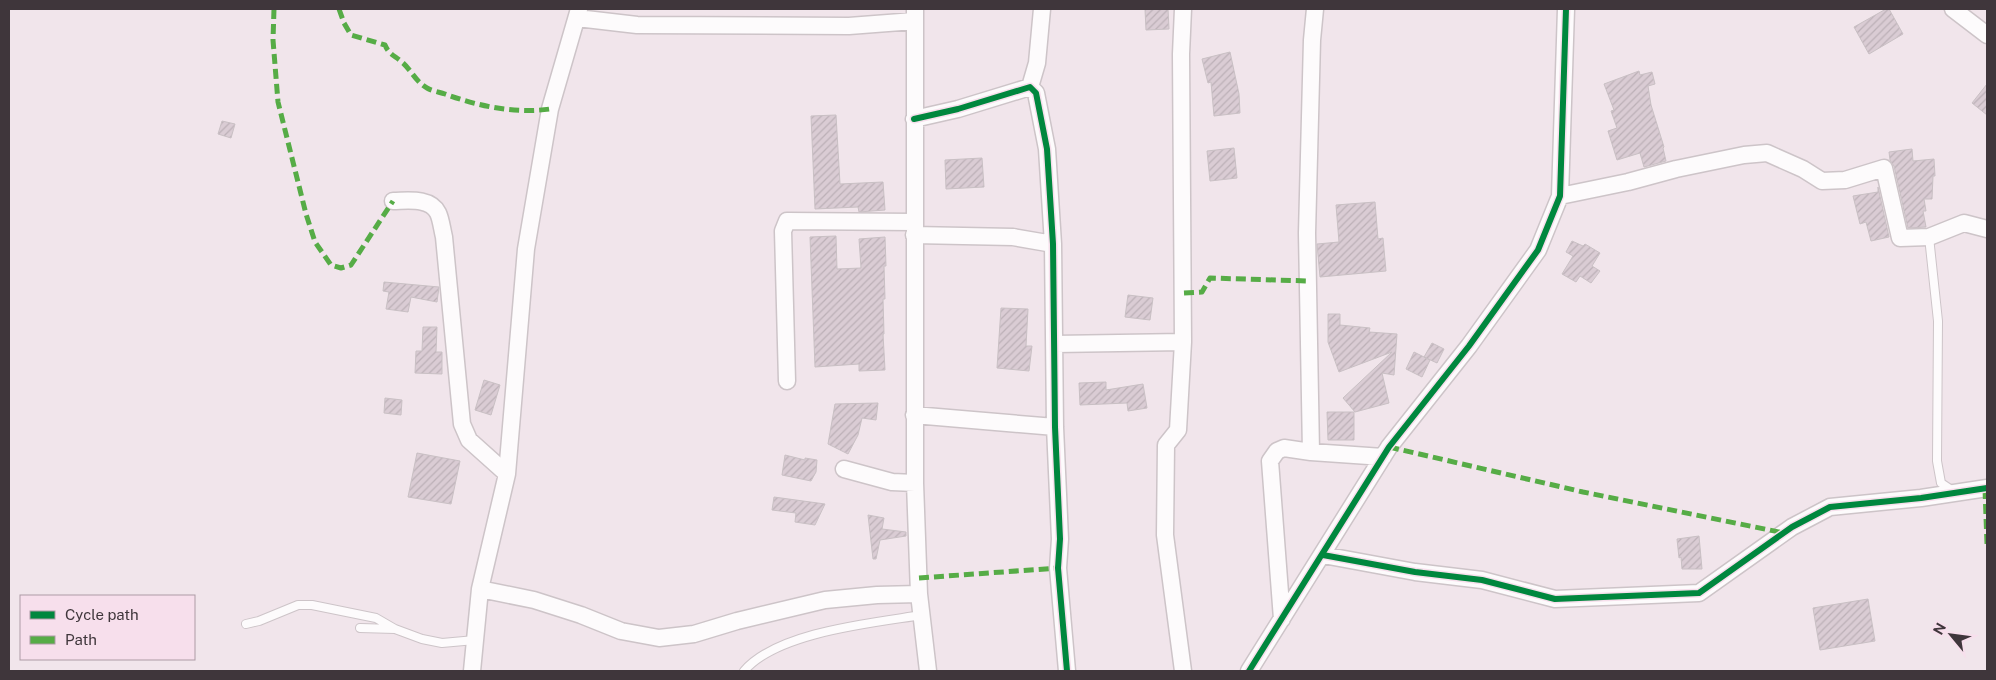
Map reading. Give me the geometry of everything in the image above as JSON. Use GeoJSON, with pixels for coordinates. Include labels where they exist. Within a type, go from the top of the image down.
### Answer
{"type":"FeatureCollection","features":[{"type":"Feature","properties":{"kind":"street"},"geometry":{"type":"LineString","coordinates":[[1030,87],[1037,63],[1042,9]]}},
{"type":"Feature","properties":{"kind":"street"},"geometry":{"type":"LineString","coordinates":[[1183,9],[1181,54],[1183,342],[1178,430],[1166,445],[1166,535],[1184,671]]}},
{"type":"Feature","properties":{"kind":"street"},"geometry":{"type":"LineString","coordinates":[[1311,452],[1307,232],[1312,40],[1315,9]]}},
{"type":"Feature","properties":{"kind":"street"},"geometry":{"type":"LineString","coordinates":[[1249,671],[1384,457],[1469,346],[1538,250],[1560,196],[1566,9]]}},
{"type":"Feature","properties":{"kind":"street"},"geometry":{"type":"LineString","coordinates":[[1953,9],[1987,35]]}},
{"type":"Feature","properties":{"kind":"street"},"geometry":{"type":"LineString","coordinates":[[472,671],[480,589],[507,474],[526,249],[550,109],[578,14],[637,24],[849,26],[915,15],[915,483],[919,594],[928,671]]}},
{"type":"Feature","properties":{"kind":"street"},"geometry":{"type":"LineString","coordinates":[[914,119],[958,109],[1030,87]]}},
{"type":"Feature","properties":{"kind":"street"},"geometry":{"type":"LineString","coordinates":[[1030,87],[1036,93],[1047,149],[1053,244],[1055,427],[1060,539],[1058,568],[1067,671]]}},
{"type":"Feature","properties":{"kind":"street"},"geometry":{"type":"LineString","coordinates":[[1560,196],[1628,182],[1676,169],[1734,157],[1767,153],[1803,169],[1822,181],[1845,180],[1884,168],[1900,238],[1929,237],[1964,223],[1987,229]]}},
{"type":"Feature","properties":{"kind":"street"},"geometry":{"type":"LineString","coordinates":[[393,201],[420,201],[430,205],[438,212],[444,236],[462,424],[470,440],[507,474]]}},
{"type":"Feature","properties":{"kind":"street"},"geometry":{"type":"LineString","coordinates":[[787,381],[782,231],[786,221],[1013,237],[1053,244]]}},
{"type":"Feature","properties":{"kind":"street"},"geometry":{"type":"LineString","coordinates":[[1054,344],[1183,342]]}},
{"type":"Feature","properties":{"kind":"street"},"geometry":{"type":"LineString","coordinates":[[914,415],[1055,427]]}},
{"type":"Feature","properties":{"kind":"street"},"geometry":{"type":"LineString","coordinates":[[1282,619],[1270,461],[1277,451],[1284,448],[1311,452],[1384,457]]}},
{"type":"Feature","properties":{"kind":"street"},"geometry":{"type":"LineString","coordinates":[[844,469],[892,482],[915,483]]}},
{"type":"Feature","properties":{"kind":"street"},"geometry":{"type":"LineString","coordinates":[[1323,555],[1415,572],[1482,580],[1555,599],[1699,593],[1792,527],[1830,507],[1921,498],[1987,488]]}},
{"type":"Feature","properties":{"kind":"street"},"geometry":{"type":"LineString","coordinates":[[480,589],[534,600],[581,615],[621,631],[659,638],[694,634],[737,621],[825,600],[878,595],[919,594]]}},
{"type":"Feature","properties":{"kind":"lane"},"geometry":{"type":"LineString","coordinates":[[1929,237],[1938,321],[1937,461],[1941,483],[1955,492]]}},
{"type":"Feature","properties":{"kind":"lane"},"geometry":{"type":"LineString","coordinates":[[246,624],[259,621],[298,605],[312,605],[376,618],[395,629],[442,643],[475,640]]}},
{"type":"Feature","properties":{"kind":"lane"},"geometry":{"type":"LineString","coordinates":[[744,671],[752,662],[780,646],[812,635],[922,615]]}},
{"type":"Feature","properties":{"kind":"lane"},"geometry":{"type":"LineString","coordinates":[[360,628],[395,629]]}},
{"type":"Feature","properties":{"kind":"building"},"geometry":{"type":"Polygon","coordinates":[[[1145,9],[1168,9],[1169,29],[1146,30],[1145,9]]]}},
{"type":"Feature","properties":{"kind":"building"},"geometry":{"type":"Polygon","coordinates":[[[1889,9],[1903,34],[1869,54],[1854,27],[1889,9]]]}},
{"type":"Feature","properties":{"kind":"building"},"geometry":{"type":"Polygon","coordinates":[[[1230,52],[1239,94],[1240,113],[1214,116],[1211,82],[1208,83],[1202,59],[1230,52]]]}},
{"type":"Feature","properties":{"kind":"building"},"geometry":{"type":"Polygon","coordinates":[[[1639,71],[1640,75],[1652,72],[1655,84],[1648,86],[1651,105],[1664,147],[1666,161],[1644,167],[1640,153],[1617,160],[1608,131],[1617,128],[1611,111],[1614,110],[1604,84],[1639,71]]]}},
{"type":"Feature","properties":{"kind":"building"},"geometry":{"type":"Polygon","coordinates":[[[1987,84],[1987,115],[1972,103],[1987,84]]]}},
{"type":"Feature","properties":{"kind":"building"},"geometry":{"type":"Polygon","coordinates":[[[836,115],[840,184],[883,182],[885,210],[859,212],[858,207],[815,209],[811,116],[836,115]]]}},
{"type":"Feature","properties":{"kind":"building"},"geometry":{"type":"Polygon","coordinates":[[[222,121],[235,124],[231,138],[218,134],[222,121]]]}},
{"type":"Feature","properties":{"kind":"building"},"geometry":{"type":"Polygon","coordinates":[[[1234,148],[1237,178],[1210,181],[1207,151],[1234,148]]]}},
{"type":"Feature","properties":{"kind":"building"},"geometry":{"type":"Polygon","coordinates":[[[1912,149],[1913,161],[1934,159],[1935,176],[1933,176],[1932,199],[1924,199],[1926,211],[1923,211],[1926,227],[1908,228],[1894,166],[1890,160],[1889,152],[1912,149]]]}},
{"type":"Feature","properties":{"kind":"building"},"geometry":{"type":"Polygon","coordinates":[[[982,158],[984,187],[946,189],[945,160],[982,158]]]}},
{"type":"Feature","properties":{"kind":"building"},"geometry":{"type":"Polygon","coordinates":[[[1878,187],[1889,237],[1871,241],[1866,222],[1860,224],[1853,196],[1878,192],[1878,187]]]}},
{"type":"Feature","properties":{"kind":"building"},"geometry":{"type":"Polygon","coordinates":[[[1375,202],[1378,239],[1383,238],[1386,271],[1320,277],[1317,244],[1339,242],[1336,205],[1375,202]]]}},
{"type":"Feature","properties":{"kind":"building"},"geometry":{"type":"Polygon","coordinates":[[[836,236],[837,269],[861,268],[859,239],[885,237],[886,266],[884,266],[883,334],[885,370],[859,371],[859,364],[815,367],[810,237],[836,236]]]}},
{"type":"Feature","properties":{"kind":"building"},"geometry":{"type":"Polygon","coordinates":[[[1572,241],[1583,246],[1585,244],[1600,253],[1592,266],[1600,271],[1591,283],[1580,276],[1576,282],[1562,274],[1573,256],[1566,252],[1572,241]]]}},
{"type":"Feature","properties":{"kind":"building"},"geometry":{"type":"Polygon","coordinates":[[[384,282],[439,287],[437,302],[411,297],[408,312],[386,309],[389,292],[383,291],[384,282]]]}},
{"type":"Feature","properties":{"kind":"building"},"geometry":{"type":"Polygon","coordinates":[[[1128,295],[1153,298],[1150,320],[1125,317],[1128,295]]]}},
{"type":"Feature","properties":{"kind":"building"},"geometry":{"type":"Polygon","coordinates":[[[1001,308],[1028,309],[1026,346],[1032,346],[1029,371],[997,368],[1001,308]]]}},
{"type":"Feature","properties":{"kind":"building"},"geometry":{"type":"Polygon","coordinates":[[[1328,314],[1340,314],[1340,325],[1370,328],[1369,332],[1397,334],[1394,375],[1382,373],[1389,403],[1355,412],[1343,398],[1392,352],[1339,372],[1328,342],[1328,314]]]}},
{"type":"Feature","properties":{"kind":"building"},"geometry":{"type":"Polygon","coordinates":[[[423,327],[437,327],[436,352],[442,352],[442,374],[415,373],[416,351],[422,351],[423,327]]]}},
{"type":"Feature","properties":{"kind":"building"},"geometry":{"type":"Polygon","coordinates":[[[1432,343],[1444,349],[1437,363],[1424,357],[1432,343]]]}},
{"type":"Feature","properties":{"kind":"building"},"geometry":{"type":"Polygon","coordinates":[[[1414,352],[1430,360],[1422,377],[1406,369],[1414,352]]]}},
{"type":"Feature","properties":{"kind":"building"},"geometry":{"type":"Polygon","coordinates":[[[484,380],[500,385],[491,415],[475,410],[484,380]]]}},
{"type":"Feature","properties":{"kind":"building"},"geometry":{"type":"Polygon","coordinates":[[[1106,382],[1106,390],[1143,384],[1147,408],[1128,411],[1127,403],[1080,405],[1079,383],[1106,382]]]}},
{"type":"Feature","properties":{"kind":"building"},"geometry":{"type":"Polygon","coordinates":[[[385,398],[402,400],[401,415],[384,413],[385,398]]]}},
{"type":"Feature","properties":{"kind":"building"},"geometry":{"type":"Polygon","coordinates":[[[878,403],[876,420],[862,418],[858,435],[848,454],[828,444],[835,404],[878,403]]]}},
{"type":"Feature","properties":{"kind":"building"},"geometry":{"type":"Polygon","coordinates":[[[1327,412],[1354,412],[1354,440],[1328,440],[1327,412]]]}},
{"type":"Feature","properties":{"kind":"building"},"geometry":{"type":"Polygon","coordinates":[[[417,453],[460,461],[451,504],[408,497],[417,453]]]}},
{"type":"Feature","properties":{"kind":"building"},"geometry":{"type":"Polygon","coordinates":[[[785,455],[805,460],[805,458],[817,460],[816,472],[811,481],[782,475],[785,455]]]}},
{"type":"Feature","properties":{"kind":"building"},"geometry":{"type":"Polygon","coordinates":[[[774,497],[825,504],[815,525],[795,522],[796,513],[772,510],[774,497]]]}},
{"type":"Feature","properties":{"kind":"building"},"geometry":{"type":"Polygon","coordinates":[[[868,515],[884,518],[882,529],[906,532],[906,536],[880,540],[876,559],[873,559],[868,515]]]}},
{"type":"Feature","properties":{"kind":"building"},"geometry":{"type":"Polygon","coordinates":[[[1699,536],[1702,569],[1682,569],[1677,539],[1699,536]]]}},
{"type":"Feature","properties":{"kind":"building"},"geometry":{"type":"Polygon","coordinates":[[[1868,599],[1875,641],[1820,650],[1813,608],[1868,599]]]}},
{"type":"Feature","properties":{"kind":"marked path"},"geometry":{"type":"LineString","coordinates":[[274,9],[273,40],[278,102],[306,214],[315,242],[331,265],[341,268],[351,265],[393,201]]}},
{"type":"Feature","properties":{"kind":"marked path"},"geometry":{"type":"LineString","coordinates":[[339,9],[351,35],[385,45],[420,83],[429,89],[496,108],[510,110],[550,109]]}},
{"type":"Feature","properties":{"kind":"marked path"},"geometry":{"type":"LineString","coordinates":[[1184,293],[1202,292],[1210,278],[1309,281]]}},
{"type":"Feature","properties":{"kind":"marked path"},"geometry":{"type":"LineString","coordinates":[[1389,447],[1583,492],[1784,533]]}},
{"type":"Feature","properties":{"kind":"marked path"},"geometry":{"type":"LineString","coordinates":[[1985,489],[1987,544]]}},
{"type":"Feature","properties":{"kind":"marked path"},"geometry":{"type":"LineString","coordinates":[[919,578],[1058,568]]}},
{"type":"Feature","properties":{"kind":"cycle path"},"geometry":{"type":"LineString","coordinates":[[1249,671],[1389,447],[1469,346],[1538,250],[1560,196],[1566,9]]}},
{"type":"Feature","properties":{"kind":"cycle path"},"geometry":{"type":"LineString","coordinates":[[914,119],[958,109],[1030,87],[1036,93],[1047,149],[1053,244],[1055,427],[1060,539],[1058,568],[1067,671]]}},
{"type":"Feature","properties":{"kind":"cycle path"},"geometry":{"type":"LineString","coordinates":[[1323,555],[1415,572],[1482,580],[1555,599],[1699,593],[1792,527],[1830,507],[1921,498],[1987,488]]}}]}
